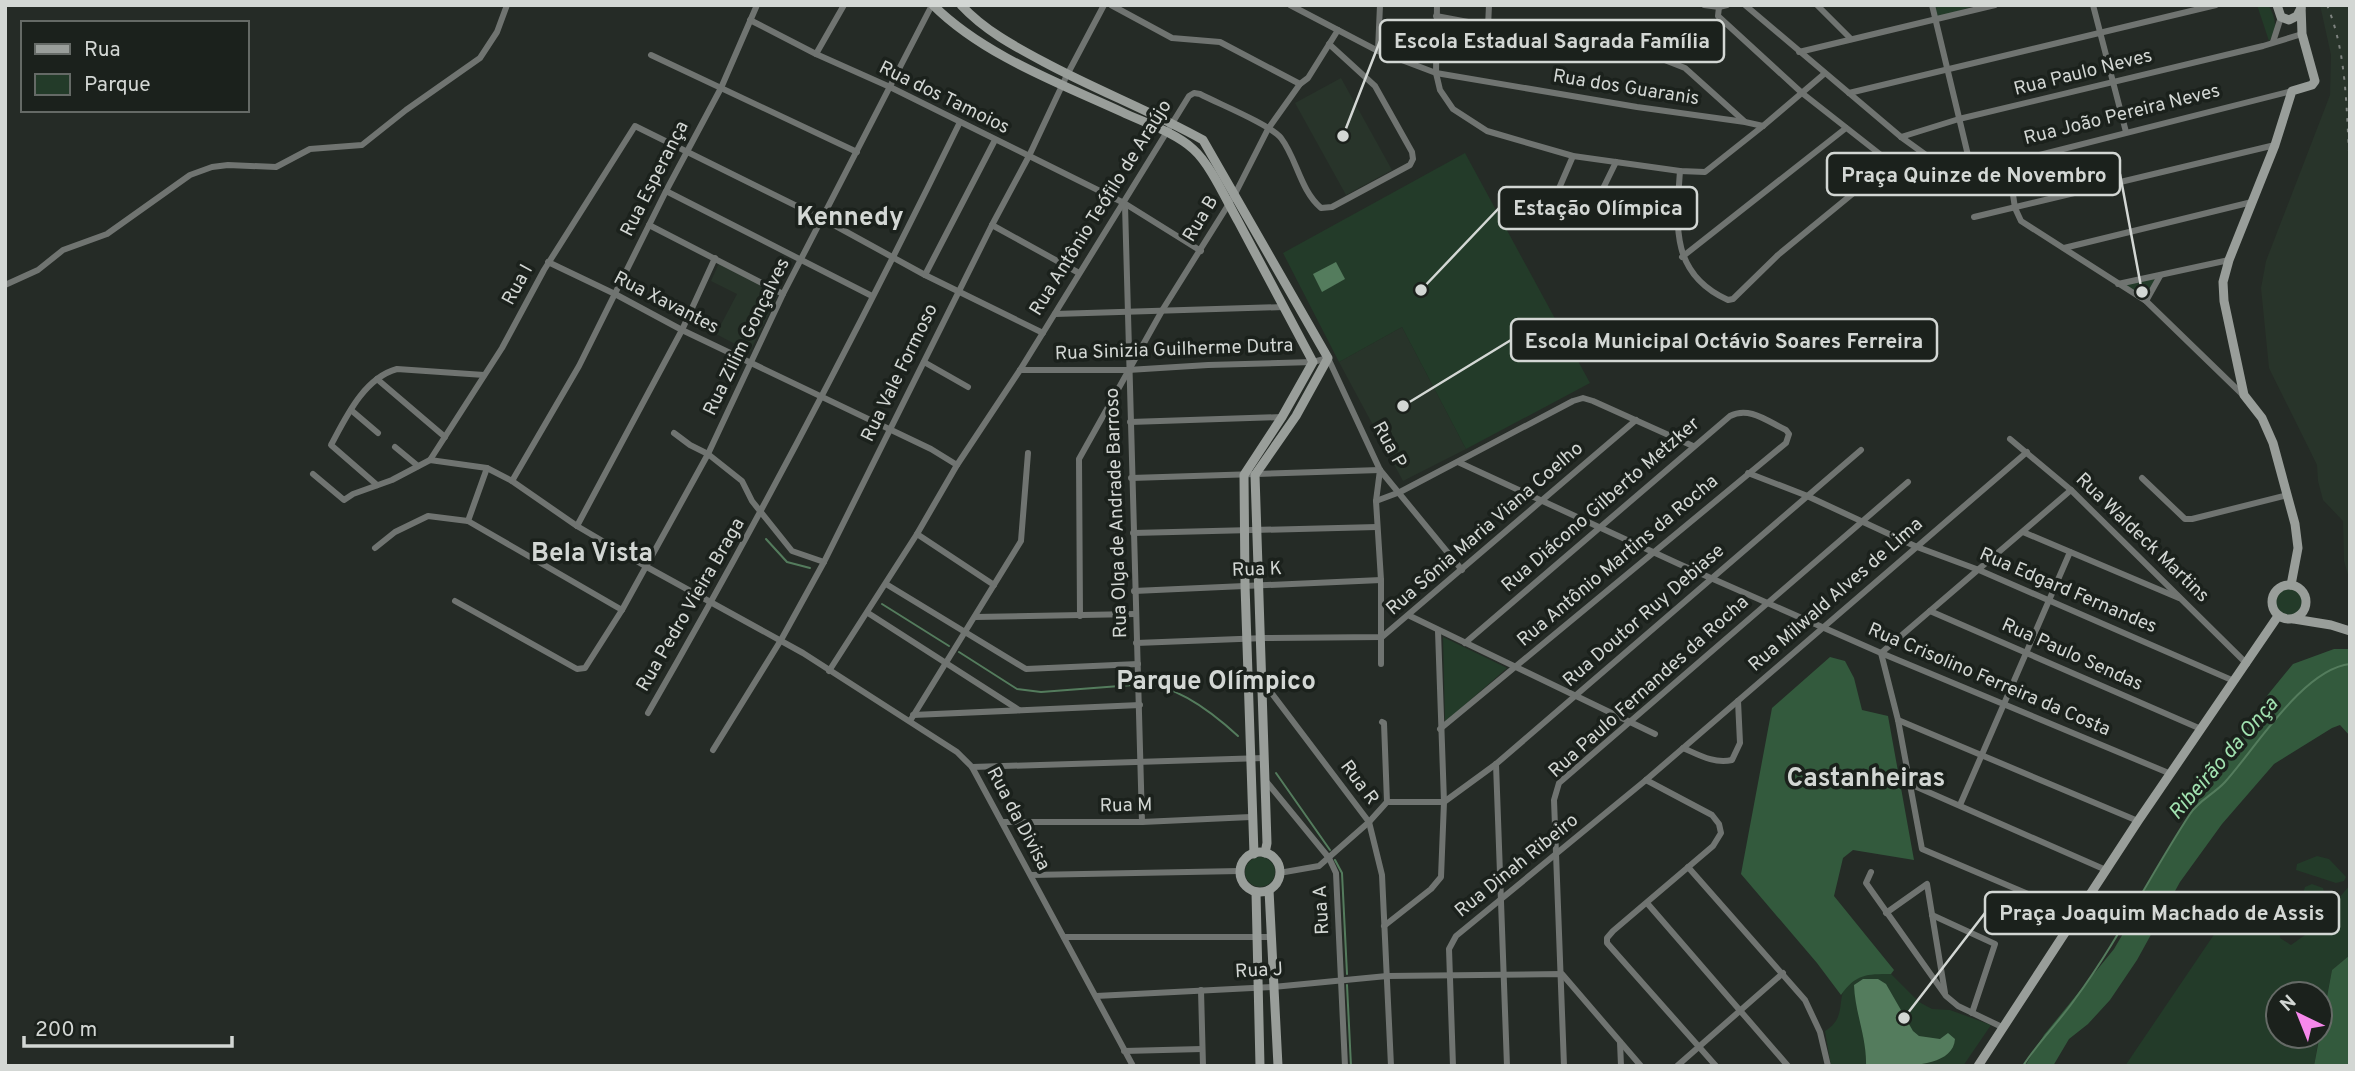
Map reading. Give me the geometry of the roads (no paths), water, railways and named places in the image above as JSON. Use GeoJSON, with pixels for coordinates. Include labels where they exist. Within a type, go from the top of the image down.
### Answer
{"type":"FeatureCollection","features":[{"type":"Feature","properties":{"kind":"street"},"geometry":{"type":"LineString","coordinates":[[5,285],[37,270],[63,250],[107,234],[190,174],[200,170],[228,165],[276,167],[310,149],[362,145],[480,58],[497,32],[507,5]]}},
{"type":"Feature","properties":{"kind":"street","name":"Rua Esperança"},"geometry":{"type":"LineString","coordinates":[[512,481],[579,366],[666,191],[721,88],[757,5]]}},
{"type":"Feature","properties":{"kind":"street"},"geometry":{"type":"LineString","coordinates":[[816,54],[844,5]]}},
{"type":"Feature","properties":{"kind":"street"},"geometry":{"type":"LineString","coordinates":[[932,5],[950,23],[976,41],[1167,133],[1193,149],[1229,205],[1313,362],[1282,417],[1244,475],[1254,854]]}},
{"type":"Feature","properties":{"kind":"street","name":"Rua Zilim Gonçalves"},"geometry":{"type":"LineString","coordinates":[[455,601],[577,669],[585,668],[622,610],[708,454],[783,294],[932,5]]}},
{"type":"Feature","properties":{"kind":"street"},"geometry":{"type":"LineString","coordinates":[[961,5],[976,22],[1021,50],[1203,140],[1328,358],[1296,416],[1255,475],[1262,639],[1267,843],[1265,853]]}},
{"type":"Feature","properties":{"kind":"street","name":"Rua Vale Formoso"},"geometry":{"type":"LineString","coordinates":[[713,750],[781,640],[824,562],[1104,5]]}},
{"type":"Feature","properties":{"kind":"street"},"geometry":{"type":"LineString","coordinates":[[1111,5],[1172,38],[1220,41],[1300,84]]}},
{"type":"Feature","properties":{"kind":"street","name":"Rua dos Guaranis"},"geometry":{"type":"LineString","coordinates":[[1290,5],[1378,51],[1436,74],[1763,127]]}},
{"type":"Feature","properties":{"kind":"street"},"geometry":{"type":"LineString","coordinates":[[1437,5],[1436,74],[1445,99],[1453,110],[1487,131],[1573,156],[1705,172],[1763,127],[1824,74]]}},
{"type":"Feature","properties":{"kind":"street"},"geometry":{"type":"LineString","coordinates":[[1488,27],[1489,5]]}},
{"type":"Feature","properties":{"kind":"street"},"geometry":{"type":"LineString","coordinates":[[1704,5],[1727,5]]}},
{"type":"Feature","properties":{"kind":"street","name":"Rua João Pereira Neves"},"geometry":{"type":"LineString","coordinates":[[1745,5],[1901,137],[1944,168],[1957,173],[1972,172],[2292,91],[2314,83],[2302,34]]}},
{"type":"Feature","properties":{"kind":"street"},"geometry":{"type":"LineString","coordinates":[[1817,5],[1851,39]]}},
{"type":"Feature","properties":{"kind":"street"},"geometry":{"type":"LineString","coordinates":[[1932,5],[1972,172]]}},
{"type":"Feature","properties":{"kind":"street"},"geometry":{"type":"LineString","coordinates":[[1799,52],[1995,5]]}},
{"type":"Feature","properties":{"kind":"street"},"geometry":{"type":"LineString","coordinates":[[2093,5],[2126,132]]}},
{"type":"Feature","properties":{"kind":"street"},"geometry":{"type":"LineString","coordinates":[[1849,93],[2216,5]]}},
{"type":"Feature","properties":{"kind":"street"},"geometry":{"type":"LineString","coordinates":[[1378,6],[1378,51]]}},
{"type":"Feature","properties":{"kind":"street"},"geometry":{"type":"LineString","coordinates":[[1680,171],[1677,212],[1682,257],[1701,282],[1728,300],[1733,299],[1778,255],[1880,173],[1885,162],[1881,155],[1802,93],[1718,16],[1717,6]]}},
{"type":"Feature","properties":{"kind":"street"},"geometry":{"type":"LineString","coordinates":[[2276,6],[2283,18],[2302,34]]}},
{"type":"Feature","properties":{"kind":"street"},"geometry":{"type":"LineString","coordinates":[[2283,18],[2297,16],[2301,6]]}},
{"type":"Feature","properties":{"kind":"street"},"geometry":{"type":"LineString","coordinates":[[2301,6],[2302,34]]}},
{"type":"Feature","properties":{"kind":"street"},"geometry":{"type":"LineString","coordinates":[[1436,16],[1657,57],[1685,68],[1745,122]]}},
{"type":"Feature","properties":{"kind":"street"},"geometry":{"type":"LineString","coordinates":[[2273,43],[2283,18]]}},
{"type":"Feature","properties":{"kind":"street","name":"Rua dos Tamoios"},"geometry":{"type":"LineString","coordinates":[[750,20],[1124,203],[1201,251]]}},
{"type":"Feature","properties":{"kind":"street","name":"Rua B"},"geometry":{"type":"LineString","coordinates":[[1080,616],[1079,459],[1163,309],[1229,205],[1268,129],[1300,84],[1308,78],[1338,30]]}},
{"type":"Feature","properties":{"kind":"street","name":"Rua Paulo Neves"},"geometry":{"type":"LineString","coordinates":[[1901,137],[1959,118],[2302,34]]}},
{"type":"Feature","properties":{"kind":"street","name":"Rua Antônio Teófilo de Araújo"},"geometry":{"type":"LineString","coordinates":[[829,671],[886,584],[957,465],[1020,370],[1189,96],[1200,94],[1268,129],[1280,138],[1311,197],[1321,208],[1332,207],[1410,165],[1412,152],[1375,86],[1329,44]]}},
{"type":"Feature","properties":{"kind":"street"},"geometry":{"type":"LineString","coordinates":[[650,55],[857,152]]}},
{"type":"Feature","properties":{"kind":"street"},"geometry":{"type":"LineString","coordinates":[[2244,396],[2224,301],[2223,282],[2229,260],[2275,145],[2292,91]]}},
{"type":"Feature","properties":{"kind":"street","name":"Rua Pedro Vieira Braga"},"geometry":{"type":"LineString","coordinates":[[648,713],[761,513],[822,398],[960,122]]}},
{"type":"Feature","properties":{"kind":"street","name":"Rua I"},"geometry":{"type":"LineString","coordinates":[[430,460],[502,348],[548,262],[635,126],[687,151]]}},
{"type":"Feature","properties":{"kind":"street"},"geometry":{"type":"LineString","coordinates":[[1682,257],[1846,128]]}},
{"type":"Feature","properties":{"kind":"street"},"geometry":{"type":"LineString","coordinates":[[925,275],[995,140]]}},
{"type":"Feature","properties":{"kind":"street"},"geometry":{"type":"LineString","coordinates":[[1974,217],[2275,145]]}},
{"type":"Feature","properties":{"kind":"street"},"geometry":{"type":"LineString","coordinates":[[687,151],[823,219],[958,292],[1043,333]]}},
{"type":"Feature","properties":{"kind":"street"},"geometry":{"type":"LineString","coordinates":[[1557,193],[1573,156]]}},
{"type":"Feature","properties":{"kind":"street"},"geometry":{"type":"LineString","coordinates":[[1590,215],[1616,162]]}},
{"type":"Feature","properties":{"kind":"street"},"geometry":{"type":"LineString","coordinates":[[2008,162],[2015,208],[2021,221],[2146,301],[2244,396],[2262,418],[2273,443],[2288,495],[2298,548],[2291,585]]}},
{"type":"Feature","properties":{"kind":"street"},"geometry":{"type":"LineString","coordinates":[[666,191],[872,296]]}},
{"type":"Feature","properties":{"kind":"street"},"geometry":{"type":"LineString","coordinates":[[2063,248],[2252,202]]}},
{"type":"Feature","properties":{"kind":"street","name":"Rua Olga de Andrade Barroso"},"geometry":{"type":"LineString","coordinates":[[1124,203],[1142,822]]}},
{"type":"Feature","properties":{"kind":"street"},"geometry":{"type":"LineString","coordinates":[[649,225],[783,294]]}},
{"type":"Feature","properties":{"kind":"street"},"geometry":{"type":"LineString","coordinates":[[992,225],[1079,273]]}},
{"type":"Feature","properties":{"kind":"street"},"geometry":{"type":"LineString","coordinates":[[577,526],[682,330],[715,258]]}},
{"type":"Feature","properties":{"kind":"street"},"geometry":{"type":"LineString","coordinates":[[2118,284],[2229,260]]}},
{"type":"Feature","properties":{"kind":"street","name":"Rua Xavantes"},"geometry":{"type":"LineString","coordinates":[[548,262],[957,465]]}},
{"type":"Feature","properties":{"kind":"street"},"geometry":{"type":"LineString","coordinates":[[2146,301],[2160,276]]}},
{"type":"Feature","properties":{"kind":"street"},"geometry":{"type":"LineString","coordinates":[[1055,314],[1284,307]]}},
{"type":"Feature","properties":{"kind":"street","name":"Rua Sinizia Guilherme Dutra"},"geometry":{"type":"LineString","coordinates":[[1020,370],[1128,370],[1313,362],[1328,358]]}},
{"type":"Feature","properties":{"kind":"street","name":"Rua P"},"geometry":{"type":"LineString","coordinates":[[1328,358],[1380,470],[1462,570]]}},
{"type":"Feature","properties":{"kind":"street"},"geometry":{"type":"LineString","coordinates":[[924,362],[968,387]]}},
{"type":"Feature","properties":{"kind":"street"},"geometry":{"type":"LineString","coordinates":[[377,485],[332,447],[351,410],[377,379],[384,373],[397,369],[484,375]]}},
{"type":"Feature","properties":{"kind":"street"},"geometry":{"type":"LineString","coordinates":[[377,379],[445,437]]}},
{"type":"Feature","properties":{"kind":"street"},"geometry":{"type":"LineString","coordinates":[[1376,501],[1400,492],[1583,398],[1693,446]]}},
{"type":"Feature","properties":{"kind":"street"},"geometry":{"type":"LineString","coordinates":[[351,410],[378,433]]}},
{"type":"Feature","properties":{"kind":"street","name":"Rua Diácono Gilberto Metzker"},"geometry":{"type":"LineString","coordinates":[[1465,643],[1598,526],[1730,416],[1739,411],[1749,411],[1764,419]]}},
{"type":"Feature","properties":{"kind":"street"},"geometry":{"type":"LineString","coordinates":[[1129,422],[1296,416]]}},
{"type":"Feature","properties":{"kind":"street","name":"Rua Antônio Martins da Rocha"},"geometry":{"type":"LineString","coordinates":[[1440,729],[1786,443],[1789,438],[1786,430],[1764,419]]}},
{"type":"Feature","properties":{"kind":"street","name":"Rua Sônia Maria Viana Coelho"},"geometry":{"type":"LineString","coordinates":[[1136,643],[1382,637],[1410,616],[1636,420]]}},
{"type":"Feature","properties":{"kind":"street"},"geometry":{"type":"LineString","coordinates":[[674,433],[682,441],[708,454],[742,481],[752,501],[792,551],[824,562]]}},
{"type":"Feature","properties":{"kind":"street","name":"Rua Waldeck Martins"},"geometry":{"type":"LineString","coordinates":[[2010,439],[2071,490],[2247,664]]}},
{"type":"Feature","properties":{"kind":"street"},"geometry":{"type":"LineString","coordinates":[[396,447],[418,466]]}},
{"type":"Feature","properties":{"kind":"street","name":"Rua Doutor Ruy Debiase"},"geometry":{"type":"LineString","coordinates":[[1444,802],[1496,764],[1805,495],[1861,450]]}},
{"type":"Feature","properties":{"kind":"street","name":"Rua Milwald Alves de Lima"},"geometry":{"type":"LineString","coordinates":[[1666,762],[2027,452]]}},
{"type":"Feature","properties":{"kind":"street"},"geometry":{"type":"LineString","coordinates":[[911,718],[1021,541],[1028,453]]}},
{"type":"Feature","properties":{"kind":"street"},"geometry":{"type":"LineString","coordinates":[[313,474],[344,500],[430,460]]}},
{"type":"Feature","properties":{"kind":"street","name":"Rua da Divisa"},"geometry":{"type":"LineString","coordinates":[[430,460],[486,468],[512,481],[577,526],[781,640],[911,718],[957,752],[972,767],[1133,1066]]}},
{"type":"Feature","properties":{"kind":"street"},"geometry":{"type":"LineString","coordinates":[[1458,462],[1652,552]]}},
{"type":"Feature","properties":{"kind":"street"},"geometry":{"type":"LineString","coordinates":[[468,521],[486,468]]}},
{"type":"Feature","properties":{"kind":"street"},"geometry":{"type":"LineString","coordinates":[[1131,478],[1380,470],[1376,501],[1381,580],[1381,664]]}},
{"type":"Feature","properties":{"kind":"street","name":"Rua Edgard Fernandes"},"geometry":{"type":"LineString","coordinates":[[1748,473],[1805,495],[1917,547],[1979,570],[2234,681]]}},
{"type":"Feature","properties":{"kind":"street"},"geometry":{"type":"LineString","coordinates":[[2142,478],[2185,519],[2288,495]]}},
{"type":"Feature","properties":{"kind":"street","name":"Rua Paulo Fernandes da Rocha"},"geometry":{"type":"LineString","coordinates":[[1564,1066],[1554,800],[1559,783],[1908,482]]}},
{"type":"Feature","properties":{"kind":"street"},"geometry":{"type":"LineString","coordinates":[[2071,490],[1881,653],[1898,720],[1922,849],[2078,915]]}},
{"type":"Feature","properties":{"kind":"street"},"geometry":{"type":"LineString","coordinates":[[375,548],[395,532],[428,516],[468,521],[622,610]]}},
{"type":"Feature","properties":{"kind":"street"},"geometry":{"type":"LineString","coordinates":[[1133,533],[1377,527]]}},
{"type":"Feature","properties":{"kind":"street"},"geometry":{"type":"LineString","coordinates":[[2023,532],[2184,601]]}},
{"type":"Feature","properties":{"kind":"street"},"geometry":{"type":"LineString","coordinates":[[917,534],[994,584]]}},
{"type":"Feature","properties":{"kind":"street","name":"Rua Crisolino Ferreira da Costa"},"geometry":{"type":"LineString","coordinates":[[1652,552],[1881,653],[2171,774]]}},
{"type":"Feature","properties":{"kind":"street"},"geometry":{"type":"LineString","coordinates":[[1960,805],[2070,552]]}},
{"type":"Feature","properties":{"kind":"street","name":"Rua K"},"geometry":{"type":"LineString","coordinates":[[1134,591],[1381,580]]}},
{"type":"Feature","properties":{"kind":"street"},"geometry":{"type":"LineString","coordinates":[[886,584],[1026,669],[1138,664]]}},
{"type":"Feature","properties":{"kind":"street"},"geometry":{"type":"LineString","coordinates":[[2294,619],[2306,607],[2304,593],[2291,585],[2280,587],[2273,596],[2272,607],[2278,616],[2350,631]]}},
{"type":"Feature","properties":{"kind":"street"},"geometry":{"type":"LineString","coordinates":[[2306,607],[2331,625]]}},
{"type":"Feature","properties":{"kind":"street","name":"Rua Paulo Sendas"},"geometry":{"type":"LineString","coordinates":[[1930,611],[2201,729]]}},
{"type":"Feature","properties":{"kind":"street"},"geometry":{"type":"LineString","coordinates":[[868,612],[1021,711]]}},
{"type":"Feature","properties":{"kind":"street"},"geometry":{"type":"LineString","coordinates":[[975,617],[1135,614]]}},
{"type":"Feature","properties":{"kind":"street"},"geometry":{"type":"LineString","coordinates":[[1410,616],[1655,734]]}},
{"type":"Feature","properties":{"kind":"street"},"geometry":{"type":"LineString","coordinates":[[1978,1066],[2138,821],[2278,616]]}},
{"type":"Feature","properties":{"kind":"street"},"geometry":{"type":"LineString","coordinates":[[1384,926],[1431,889],[1441,877],[1444,802],[1438,631]]}},
{"type":"Feature","properties":{"kind":"street"},"geometry":{"type":"LineString","coordinates":[[1248,685],[1262,685]]}},
{"type":"Feature","properties":{"kind":"street","name":"Rua R"},"geometry":{"type":"LineString","coordinates":[[1262,685],[1270,691],[1369,822],[1382,875],[1387,976]]}},
{"type":"Feature","properties":{"kind":"street"},"geometry":{"type":"LineString","coordinates":[[1683,747],[1713,761],[1732,760],[1740,743],[1738,701]]}},
{"type":"Feature","properties":{"kind":"street"},"geometry":{"type":"LineString","coordinates":[[911,718],[1139,705]]}},
{"type":"Feature","properties":{"kind":"street"},"geometry":{"type":"LineString","coordinates":[[1898,720],[2138,821]]}},
{"type":"Feature","properties":{"kind":"street"},"geometry":{"type":"LineString","coordinates":[[1279,873],[1312,868],[1329,858],[1387,802],[1382,722]]}},
{"type":"Feature","properties":{"kind":"street"},"geometry":{"type":"LineString","coordinates":[[972,767],[1264,758]]}},
{"type":"Feature","properties":{"kind":"street","name":"Rua Dinah Ribeiro"},"geometry":{"type":"LineString","coordinates":[[1453,1066],[1449,974],[1449,949],[1452,941],[1666,762]]}},
{"type":"Feature","properties":{"kind":"street"},"geometry":{"type":"LineString","coordinates":[[1496,764],[1507,1066]]}},
{"type":"Feature","properties":{"kind":"street","name":"Rua A"},"geometry":{"type":"LineString","coordinates":[[1264,778],[1329,858],[1336,873],[1345,1066]]}},
{"type":"Feature","properties":{"kind":"street"},"geometry":{"type":"LineString","coordinates":[[1646,780],[1712,815],[1719,824],[1721,833],[1713,846],[1607,938],[1607,943],[1716,1066]]}},
{"type":"Feature","properties":{"kind":"street"},"geometry":{"type":"LineString","coordinates":[[1910,784],[2106,870]]}},
{"type":"Feature","properties":{"kind":"street"},"geometry":{"type":"LineString","coordinates":[[1387,802],[1444,802]]}},
{"type":"Feature","properties":{"kind":"street","name":"Rua M"},"geometry":{"type":"LineString","coordinates":[[1002,822],[1142,822],[1251,817]]}},
{"type":"Feature","properties":{"kind":"street"},"geometry":{"type":"LineString","coordinates":[[1265,853],[1276,861],[1279,873],[1274,886],[1269,890],[1256,892],[1242,882],[1240,871],[1244,860],[1254,854],[1265,853]]}},
{"type":"Feature","properties":{"kind":"street"},"geometry":{"type":"LineString","coordinates":[[1688,867],[1805,1000],[1820,1032],[1828,1066]]}},
{"type":"Feature","properties":{"kind":"street"},"geometry":{"type":"LineString","coordinates":[[1031,875],[1240,871]]}},
{"type":"Feature","properties":{"kind":"street"},"geometry":{"type":"LineString","coordinates":[[1871,872],[1866,883],[1946,996],[1972,1013],[2004,1028]]}},
{"type":"Feature","properties":{"kind":"street"},"geometry":{"type":"LineString","coordinates":[[1886,913],[1927,884],[1946,996]]}},
{"type":"Feature","properties":{"kind":"street"},"geometry":{"type":"LineString","coordinates":[[1269,890],[1278,1066]]}},
{"type":"Feature","properties":{"kind":"street"},"geometry":{"type":"LineString","coordinates":[[1256,892],[1260,1066]]}},
{"type":"Feature","properties":{"kind":"street"},"geometry":{"type":"LineString","coordinates":[[1647,902],[1788,1066]]}},
{"type":"Feature","properties":{"kind":"street"},"geometry":{"type":"LineString","coordinates":[[1932,915],[1994,944],[1972,1013]]}},
{"type":"Feature","properties":{"kind":"street"},"geometry":{"type":"LineString","coordinates":[[1064,937],[1270,937]]}},
{"type":"Feature","properties":{"kind":"street"},"geometry":{"type":"LineString","coordinates":[[1677,1066],[1783,973]]}},
{"type":"Feature","properties":{"kind":"street"},"geometry":{"type":"LineString","coordinates":[[1562,974],[1641,1066]]}},
{"type":"Feature","properties":{"kind":"street","name":"Rua J"},"geometry":{"type":"LineString","coordinates":[[1096,996],[1273,988],[1387,976],[1562,974]]}},
{"type":"Feature","properties":{"kind":"street"},"geometry":{"type":"LineString","coordinates":[[1387,976],[1391,1066]]}},
{"type":"Feature","properties":{"kind":"street"},"geometry":{"type":"LineString","coordinates":[[1201,990],[1203,1066]]}},
{"type":"Feature","properties":{"kind":"street"},"geometry":{"type":"LineString","coordinates":[[1620,1042],[1621,1066]]}},
{"type":"Feature","properties":{"kind":"street"},"geometry":{"type":"LineString","coordinates":[[1124,1051],[1202,1049]]}},
{"type":"Feature","properties":{"kind":"waterway"},"geometry":{"type":"LineString","coordinates":[[766,539],[787,562],[810,568]]}},
{"type":"Feature","properties":{"kind":"waterway"},"geometry":{"type":"LineString","coordinates":[[882,604],[949,646]]}},
{"type":"Feature","properties":{"kind":"waterway"},"geometry":{"type":"LineString","coordinates":[[959,652],[1017,689],[1041,692],[1133,685]]}},
{"type":"Feature","properties":{"kind":"waterway","name":"Ribeirão da Onça"},"geometry":{"type":"LineString","coordinates":[[2023,1066],[2091,977],[2193,809],[2225,782],[2298,695],[2332,669],[2350,664]]}},
{"type":"Feature","properties":{"kind":"waterway"},"geometry":{"type":"LineString","coordinates":[[1145,684],[1183,695],[1218,718],[1238,736]]}},
{"type":"Feature","properties":{"kind":"waterway"},"geometry":{"type":"LineString","coordinates":[[1276,773],[1330,850]]}},
{"type":"Feature","properties":{"kind":"waterway"},"geometry":{"type":"LineString","coordinates":[[1335,860],[1342,873],[1347,974]]}},
{"type":"Feature","properties":{"kind":"waterway"},"geometry":{"type":"LineString","coordinates":[[1347,985],[1351,1066]]}},
{"type":"Feature","properties":{"kind":"railway"},"geometry":{"type":"LineString","coordinates":[[2327,5],[2334,24],[2342,64],[2350,167]]}},
{"type":"Feature","properties":{"kind":"place","name":"Escola Estadual Sagrada Família"},"geometry":{"type":"Point","coordinates":[1343,136]}},
{"type":"Feature","properties":{"kind":"place","name":"Estação Olímpica"},"geometry":{"type":"Point","coordinates":[1421,290]}},
{"type":"Feature","properties":{"kind":"place","name":"Praça Quinze de Novembro"},"geometry":{"type":"Point","coordinates":[2142,292]}},
{"type":"Feature","properties":{"kind":"place","name":"Escola Municipal Octávio Soares Ferreira"},"geometry":{"type":"Point","coordinates":[1403,406]}},
{"type":"Feature","properties":{"kind":"place","name":"Praça Joaquim Machado de Assis"},"geometry":{"type":"Point","coordinates":[1904,1018]}},
{"type":"Feature","properties":{"kind":"district","name":"Kennedy"},"geometry":{"type":"Point","coordinates":[850,218]}},
{"type":"Feature","properties":{"kind":"district","name":"Bela Vista"},"geometry":{"type":"Point","coordinates":[592,554]}},
{"type":"Feature","properties":{"kind":"district","name":"Parque Olímpico"},"geometry":{"type":"Point","coordinates":[1216,682]}},
{"type":"Feature","properties":{"kind":"district","name":"Castanheiras"},"geometry":{"type":"Point","coordinates":[1866,779]}}]}
